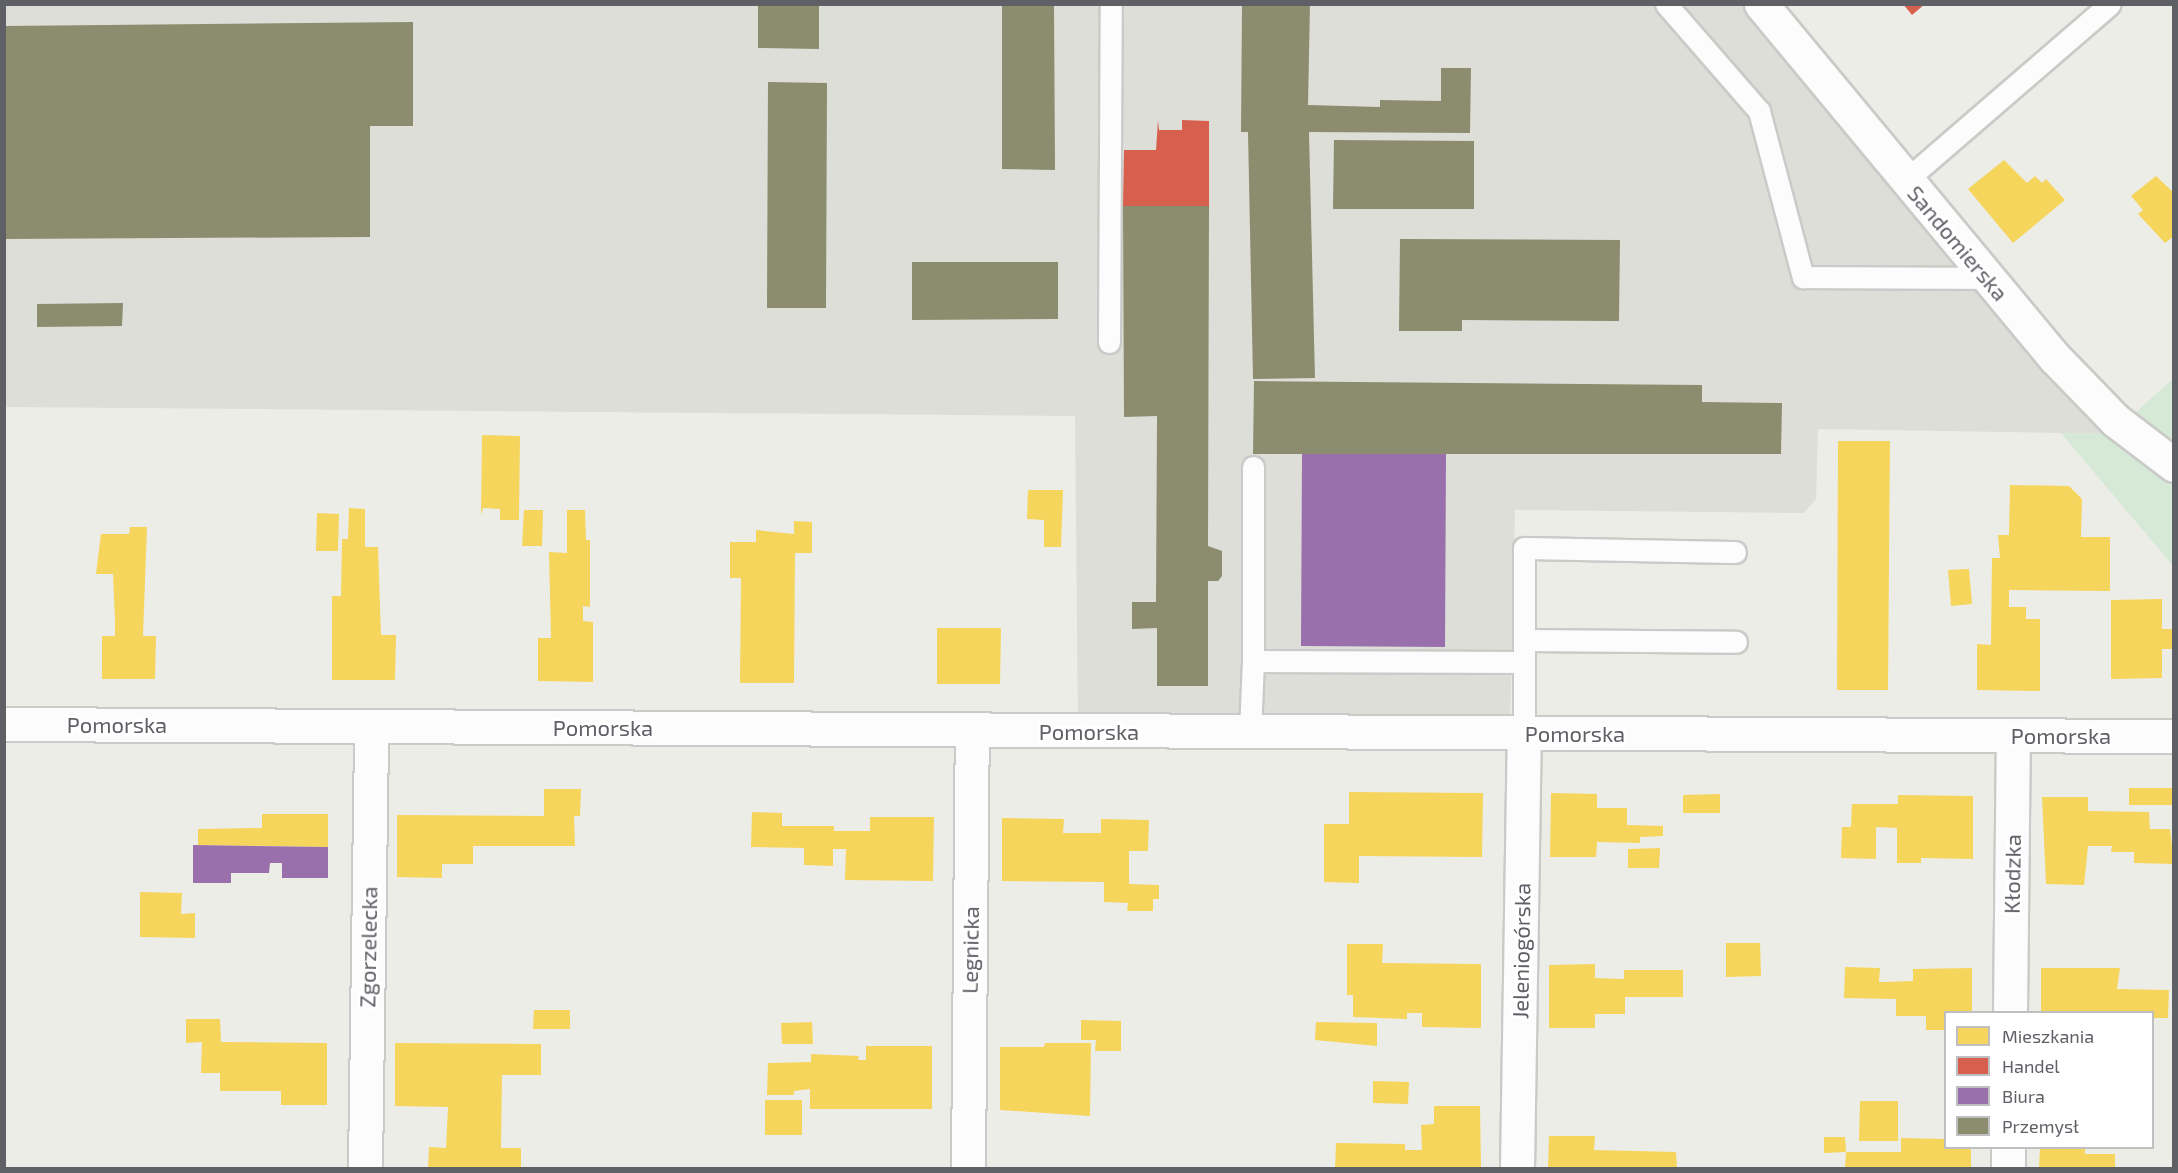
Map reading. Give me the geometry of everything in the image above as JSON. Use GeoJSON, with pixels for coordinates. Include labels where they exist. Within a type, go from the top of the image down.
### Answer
{"type":"FeatureCollection","features":[{"type":"Feature","properties":{"kind":"street","name":"Sandomierska"},"geometry":{"type":"LineString","coordinates":[[1761,4],[1987,278],[2107,412],[2174,465]]}},
{"type":"Feature","properties":{"kind":"street","name":"Pomorska"},"geometry":{"type":"LineString","coordinates":[[4,724],[972,732],[2174,736]]}},
{"type":"Feature","properties":{"kind":"street","name":"Zgorzelecka"},"geometry":{"type":"LineString","coordinates":[[365,1168],[371,726]]}},
{"type":"Feature","properties":{"kind":"street","name":"Legnicka"},"geometry":{"type":"LineString","coordinates":[[968,1168],[972,732]]}},
{"type":"Feature","properties":{"kind":"street","name":"Jeleniogórska"},"geometry":{"type":"LineString","coordinates":[[1517,1168],[1524,733]]}},
{"type":"Feature","properties":{"kind":"street","name":"Kłodzka"},"geometry":{"type":"LineString","coordinates":[[2010,1011],[2013,736]]}},
{"type":"Feature","properties":{"kind":"street"},"geometry":{"type":"LineString","coordinates":[[2008,1149],[2008,1168]]}},
{"type":"Feature","properties":{"kind":"lane"},"geometry":{"type":"LineString","coordinates":[[1109,342],[1111,4]]}},
{"type":"Feature","properties":{"kind":"lane"},"geometry":{"type":"LineString","coordinates":[[1666,4],[1759,111],[1803,277],[1987,278]]}},
{"type":"Feature","properties":{"kind":"lane"},"geometry":{"type":"LineString","coordinates":[[1906,180],[2110,4]]}},
{"type":"Feature","properties":{"kind":"lane"},"geometry":{"type":"LineString","coordinates":[[1250,732],[1253,661],[1253,467]]}},
{"type":"Feature","properties":{"kind":"lane"},"geometry":{"type":"LineString","coordinates":[[1524,733],[1524,549],[1735,552]]}},
{"type":"Feature","properties":{"kind":"lane"},"geometry":{"type":"LineString","coordinates":[[1524,640],[1736,642]]}},
{"type":"Feature","properties":{"kind":"lane"},"geometry":{"type":"LineString","coordinates":[[1253,661],[1524,662]]}},
{"type":"Feature","properties":{"kind":"shaded area"},"geometry":{"type":"Polygon","coordinates":[[[1761,4],[2132,434],[1818,429],[1816,499],[1804,513],[1515,510],[1510,733],[1078,732],[1075,416],[5,407],[5,5],[1761,4]]]}},
{"type":"Feature","properties":{"kind":"green space"},"geometry":{"type":"Polygon","coordinates":[[[2173,379],[2173,566],[2061,433],[2131,434],[2121,425],[2173,379]]]}},
{"type":"Feature","properties":{"kind":"building: Mieszkania"},"geometry":{"type":"Polygon","coordinates":[[[2004,160],[2027,183],[2035,176],[2042,183],[2046,179],[2065,200],[2013,243],[1968,189],[2004,160]]]}},
{"type":"Feature","properties":{"kind":"building: Mieszkania"},"geometry":{"type":"Polygon","coordinates":[[[2156,176],[2174,193],[2174,236],[2165,243],[2138,214],[2143,210],[2131,196],[2156,176]]]}},
{"type":"Feature","properties":{"kind":"building: Mieszkania"},"geometry":{"type":"Polygon","coordinates":[[[482,435],[520,436],[519,520],[500,520],[500,509],[483,508],[481,515],[482,435]]]}},
{"type":"Feature","properties":{"kind":"building: Mieszkania"},"geometry":{"type":"Polygon","coordinates":[[[1838,441],[1890,441],[1888,690],[1837,690],[1838,441]]]}},
{"type":"Feature","properties":{"kind":"building: Mieszkania"},"geometry":{"type":"Polygon","coordinates":[[[2010,485],[2069,486],[2082,499],[2081,537],[2110,537],[2110,591],[2009,590],[2009,607],[2026,607],[2026,619],[2040,619],[2040,691],[1977,690],[1977,644],[1991,645],[1992,558],[2000,558],[1998,535],[2009,535],[2010,485]]]}},
{"type":"Feature","properties":{"kind":"building: Mieszkania"},"geometry":{"type":"Polygon","coordinates":[[[1028,490],[1063,490],[1061,547],[1044,547],[1044,520],[1027,519],[1028,490]]]}},
{"type":"Feature","properties":{"kind":"building: Mieszkania"},"geometry":{"type":"Polygon","coordinates":[[[349,508],[365,509],[365,547],[378,547],[381,635],[396,635],[395,680],[332,680],[332,596],[341,596],[342,539],[348,539],[349,508]]]}},
{"type":"Feature","properties":{"kind":"building: Mieszkania"},"geometry":{"type":"Polygon","coordinates":[[[524,510],[543,510],[542,546],[522,546],[524,510]]]}},
{"type":"Feature","properties":{"kind":"building: Mieszkania"},"geometry":{"type":"Polygon","coordinates":[[[567,510],[585,510],[586,540],[590,540],[590,607],[583,606],[583,621],[593,622],[593,682],[538,681],[538,638],[551,638],[549,552],[567,553],[567,510]]]}},
{"type":"Feature","properties":{"kind":"building: Mieszkania"},"geometry":{"type":"Polygon","coordinates":[[[317,513],[339,514],[338,551],[316,551],[317,513]]]}},
{"type":"Feature","properties":{"kind":"building: Mieszkania"},"geometry":{"type":"Polygon","coordinates":[[[794,521],[812,522],[812,553],[795,553],[794,683],[740,683],[741,578],[730,578],[730,542],[756,542],[756,530],[794,534],[794,521]]]}},
{"type":"Feature","properties":{"kind":"building: Mieszkania"},"geometry":{"type":"Polygon","coordinates":[[[130,527],[147,527],[143,636],[156,636],[155,679],[102,679],[102,636],[115,636],[115,621],[113,574],[96,574],[101,534],[129,534],[130,527]]]}},
{"type":"Feature","properties":{"kind":"building: Mieszkania"},"geometry":{"type":"Polygon","coordinates":[[[1969,569],[1972,604],[1951,606],[1948,570],[1969,569]]]}},
{"type":"Feature","properties":{"kind":"building: Mieszkania"},"geometry":{"type":"Polygon","coordinates":[[[2162,599],[2162,629],[2172,629],[2173,649],[2162,649],[2162,678],[2111,679],[2111,600],[2162,599]]]}},
{"type":"Feature","properties":{"kind":"building: Mieszkania"},"geometry":{"type":"Polygon","coordinates":[[[937,628],[1001,628],[1000,684],[937,684],[937,628]]]}},
{"type":"Feature","properties":{"kind":"building: Mieszkania"},"geometry":{"type":"Polygon","coordinates":[[[2129,788],[2174,788],[2174,805],[2129,805],[2129,788]]]}},
{"type":"Feature","properties":{"kind":"building: Mieszkania"},"geometry":{"type":"Polygon","coordinates":[[[544,789],[581,789],[580,816],[574,816],[575,846],[473,846],[473,864],[442,864],[442,878],[397,877],[397,815],[544,816],[544,789]]]}},
{"type":"Feature","properties":{"kind":"building: Mieszkania"},"geometry":{"type":"Polygon","coordinates":[[[1349,792],[1483,793],[1482,857],[1359,856],[1359,883],[1324,882],[1324,824],[1349,824],[1349,792]]]}},
{"type":"Feature","properties":{"kind":"building: Mieszkania"},"geometry":{"type":"Polygon","coordinates":[[[1551,793],[1597,794],[1597,808],[1627,808],[1627,825],[1663,826],[1663,836],[1640,837],[1640,843],[1597,842],[1596,857],[1550,857],[1551,793]]]}},
{"type":"Feature","properties":{"kind":"building: Mieszkania"},"geometry":{"type":"Polygon","coordinates":[[[1720,794],[1720,813],[1683,813],[1683,795],[1720,794]]]}},
{"type":"Feature","properties":{"kind":"building: Mieszkania"},"geometry":{"type":"Polygon","coordinates":[[[1898,795],[1973,796],[1973,859],[1921,858],[1921,863],[1897,863],[1897,828],[1876,827],[1876,859],[1841,858],[1842,827],[1851,827],[1852,804],[1898,804],[1898,795]]]}},
{"type":"Feature","properties":{"kind":"building: Mieszkania"},"geometry":{"type":"Polygon","coordinates":[[[2042,797],[2088,797],[2088,811],[2149,812],[2150,829],[2170,829],[2174,864],[2134,863],[2134,852],[2111,852],[2112,846],[2088,846],[2084,885],[2046,884],[2042,797]]]}},
{"type":"Feature","properties":{"kind":"building: Mieszkania"},"geometry":{"type":"Polygon","coordinates":[[[752,812],[782,813],[782,826],[834,826],[834,831],[870,831],[870,817],[934,817],[933,881],[845,880],[846,849],[833,849],[833,866],[804,865],[804,848],[751,847],[752,812]]]}},
{"type":"Feature","properties":{"kind":"building: Mieszkania"},"geometry":{"type":"Polygon","coordinates":[[[262,814],[328,814],[328,847],[198,845],[198,829],[262,828],[262,814]]]}},
{"type":"Feature","properties":{"kind":"building: Mieszkania"},"geometry":{"type":"Polygon","coordinates":[[[1002,818],[1064,819],[1063,833],[1101,833],[1101,819],[1149,820],[1148,851],[1129,851],[1129,884],[1159,885],[1159,899],[1153,899],[1153,911],[1127,911],[1128,903],[1104,902],[1104,882],[1002,881],[1002,818]]]}},
{"type":"Feature","properties":{"kind":"building: Mieszkania"},"geometry":{"type":"Polygon","coordinates":[[[1660,848],[1659,868],[1628,868],[1628,849],[1660,848]]]}},
{"type":"Feature","properties":{"kind":"building: Mieszkania"},"geometry":{"type":"Polygon","coordinates":[[[140,892],[182,893],[181,914],[195,913],[195,938],[140,937],[140,892]]]}},
{"type":"Feature","properties":{"kind":"building: Mieszkania"},"geometry":{"type":"Polygon","coordinates":[[[1726,943],[1760,943],[1761,976],[1726,977],[1726,943]]]}},
{"type":"Feature","properties":{"kind":"building: Mieszkania"},"geometry":{"type":"Polygon","coordinates":[[[1347,944],[1383,944],[1382,963],[1481,964],[1481,1028],[1422,1027],[1422,1013],[1407,1013],[1407,1019],[1353,1017],[1353,995],[1347,995],[1347,944]]]}},
{"type":"Feature","properties":{"kind":"building: Mieszkania"},"geometry":{"type":"Polygon","coordinates":[[[1595,964],[1595,978],[1624,979],[1624,970],[1683,970],[1683,997],[1625,997],[1625,1014],[1595,1014],[1595,1028],[1549,1028],[1549,965],[1595,964]]]}},
{"type":"Feature","properties":{"kind":"building: Mieszkania"},"geometry":{"type":"Polygon","coordinates":[[[1845,967],[1880,968],[1879,982],[1913,981],[1913,969],[1972,968],[1972,1011],[1944,1011],[1944,1030],[1926,1030],[1926,1016],[1896,1016],[1896,999],[1844,998],[1845,967]]]}},
{"type":"Feature","properties":{"kind":"building: Mieszkania"},"geometry":{"type":"Polygon","coordinates":[[[2041,968],[2120,968],[2117,989],[2169,990],[2168,1018],[2154,1018],[2154,1011],[2041,1011],[2041,968]]]}},
{"type":"Feature","properties":{"kind":"building: Mieszkania"},"geometry":{"type":"Polygon","coordinates":[[[534,1010],[570,1010],[570,1029],[533,1029],[534,1010]]]}},
{"type":"Feature","properties":{"kind":"building: Mieszkania"},"geometry":{"type":"Polygon","coordinates":[[[186,1019],[220,1019],[221,1042],[327,1043],[327,1105],[281,1105],[281,1091],[220,1091],[220,1073],[201,1073],[202,1042],[186,1043],[186,1019]]]}},
{"type":"Feature","properties":{"kind":"building: Mieszkania"},"geometry":{"type":"Polygon","coordinates":[[[1081,1020],[1121,1021],[1121,1051],[1095,1051],[1096,1040],[1081,1040],[1081,1020]]]}},
{"type":"Feature","properties":{"kind":"building: Mieszkania"},"geometry":{"type":"Polygon","coordinates":[[[812,1022],[813,1044],[782,1044],[781,1023],[812,1022]]]}},
{"type":"Feature","properties":{"kind":"building: Mieszkania"},"geometry":{"type":"Polygon","coordinates":[[[1316,1022],[1377,1023],[1377,1046],[1315,1040],[1316,1022]]]}},
{"type":"Feature","properties":{"kind":"building: Mieszkania"},"geometry":{"type":"Polygon","coordinates":[[[395,1043],[541,1044],[541,1075],[502,1075],[501,1148],[521,1148],[521,1168],[428,1168],[429,1147],[446,1148],[448,1107],[395,1106],[395,1043]]]}},
{"type":"Feature","properties":{"kind":"building: Mieszkania"},"geometry":{"type":"Polygon","coordinates":[[[1045,1043],[1091,1043],[1090,1116],[1000,1110],[1000,1047],[1044,1047],[1045,1043]]]}},
{"type":"Feature","properties":{"kind":"building: Mieszkania"},"geometry":{"type":"Polygon","coordinates":[[[866,1046],[932,1046],[932,1109],[810,1109],[810,1089],[794,1091],[794,1095],[767,1095],[768,1063],[811,1062],[811,1054],[859,1056],[858,1060],[866,1060],[866,1046]]]}},
{"type":"Feature","properties":{"kind":"building: Mieszkania"},"geometry":{"type":"Polygon","coordinates":[[[1373,1081],[1409,1082],[1408,1104],[1373,1103],[1373,1081]]]}},
{"type":"Feature","properties":{"kind":"building: Mieszkania"},"geometry":{"type":"Polygon","coordinates":[[[765,1100],[802,1100],[802,1135],[765,1135],[765,1100]]]}},
{"type":"Feature","properties":{"kind":"building: Mieszkania"},"geometry":{"type":"Polygon","coordinates":[[[1860,1101],[1898,1101],[1898,1141],[1859,1141],[1860,1101]]]}},
{"type":"Feature","properties":{"kind":"building: Mieszkania"},"geometry":{"type":"Polygon","coordinates":[[[1434,1106],[1480,1106],[1481,1168],[1335,1168],[1336,1143],[1405,1144],[1405,1150],[1422,1150],[1421,1125],[1434,1124],[1434,1106]]]}},
{"type":"Feature","properties":{"kind":"building: Mieszkania"},"geometry":{"type":"Polygon","coordinates":[[[1549,1136],[1595,1136],[1594,1150],[1676,1152],[1677,1168],[1548,1168],[1549,1136]]]}},
{"type":"Feature","properties":{"kind":"building: Mieszkania"},"geometry":{"type":"Polygon","coordinates":[[[1824,1137],[1845,1137],[1846,1152],[1824,1153],[1824,1137]]]}},
{"type":"Feature","properties":{"kind":"building: Mieszkania"},"geometry":{"type":"Polygon","coordinates":[[[1901,1138],[1944,1139],[1944,1149],[1971,1149],[1971,1168],[1845,1168],[1846,1152],[1901,1152],[1901,1138]]]}},
{"type":"Feature","properties":{"kind":"building: Mieszkania"},"geometry":{"type":"Polygon","coordinates":[[[2040,1149],[2085,1149],[2085,1154],[2115,1154],[2115,1168],[2039,1168],[2040,1149]]]}},
{"type":"Feature","properties":{"kind":"building: Handel"},"geometry":{"type":"Polygon","coordinates":[[[1903,4],[1925,4],[1912,15],[1903,4]]]}},
{"type":"Feature","properties":{"kind":"building: Handel"},"geometry":{"type":"Polygon","coordinates":[[[1158,120],[1159,130],[1182,130],[1182,120],[1209,121],[1209,206],[1123,206],[1124,150],[1156,150],[1158,120]]]}},
{"type":"Feature","properties":{"kind":"building: Biura"},"geometry":{"type":"Polygon","coordinates":[[[1302,454],[1446,454],[1445,647],[1301,646],[1302,454]]]}},
{"type":"Feature","properties":{"kind":"building: Biura"},"geometry":{"type":"Polygon","coordinates":[[[193,845],[328,847],[328,878],[282,878],[282,863],[270,863],[269,873],[231,873],[231,883],[193,883],[193,845]]]}},
{"type":"Feature","properties":{"kind":"building: Przemysł"},"geometry":{"type":"Polygon","coordinates":[[[758,4],[819,4],[819,49],[758,48],[758,4]]]}},
{"type":"Feature","properties":{"kind":"building: Przemysł"},"geometry":{"type":"Polygon","coordinates":[[[1002,4],[1054,4],[1055,170],[1002,169],[1002,4]]]}},
{"type":"Feature","properties":{"kind":"building: Przemysł"},"geometry":{"type":"Polygon","coordinates":[[[1242,4],[1310,4],[1308,105],[1380,107],[1380,100],[1441,101],[1441,68],[1471,68],[1470,133],[1309,132],[1315,378],[1253,379],[1248,132],[1241,132],[1242,4]]]}},
{"type":"Feature","properties":{"kind":"building: Przemysł"},"geometry":{"type":"Polygon","coordinates":[[[413,22],[413,126],[370,126],[370,237],[4,239],[4,26],[413,22]]]}},
{"type":"Feature","properties":{"kind":"building: Przemysł"},"geometry":{"type":"Polygon","coordinates":[[[768,82],[827,83],[826,308],[767,308],[768,82]]]}},
{"type":"Feature","properties":{"kind":"building: Przemysł"},"geometry":{"type":"Polygon","coordinates":[[[1334,140],[1474,141],[1474,209],[1333,209],[1334,140]]]}},
{"type":"Feature","properties":{"kind":"building: Przemysł"},"geometry":{"type":"Polygon","coordinates":[[[1123,206],[1209,206],[1208,546],[1222,551],[1222,576],[1218,581],[1208,581],[1208,686],[1157,686],[1157,628],[1132,629],[1132,602],[1156,602],[1157,416],[1124,417],[1123,206]]]}},
{"type":"Feature","properties":{"kind":"building: Przemysł"},"geometry":{"type":"Polygon","coordinates":[[[1400,239],[1620,240],[1619,321],[1462,320],[1462,331],[1399,331],[1400,239]]]}},
{"type":"Feature","properties":{"kind":"building: Przemysł"},"geometry":{"type":"Polygon","coordinates":[[[912,262],[1058,262],[1058,319],[912,320],[912,262]]]}},
{"type":"Feature","properties":{"kind":"building: Przemysł"},"geometry":{"type":"Polygon","coordinates":[[[123,303],[122,326],[37,327],[37,304],[123,303]]]}},
{"type":"Feature","properties":{"kind":"building: Przemysł"},"geometry":{"type":"Polygon","coordinates":[[[1254,381],[1702,385],[1702,402],[1782,403],[1781,454],[1253,454],[1254,381]]]}}]}
